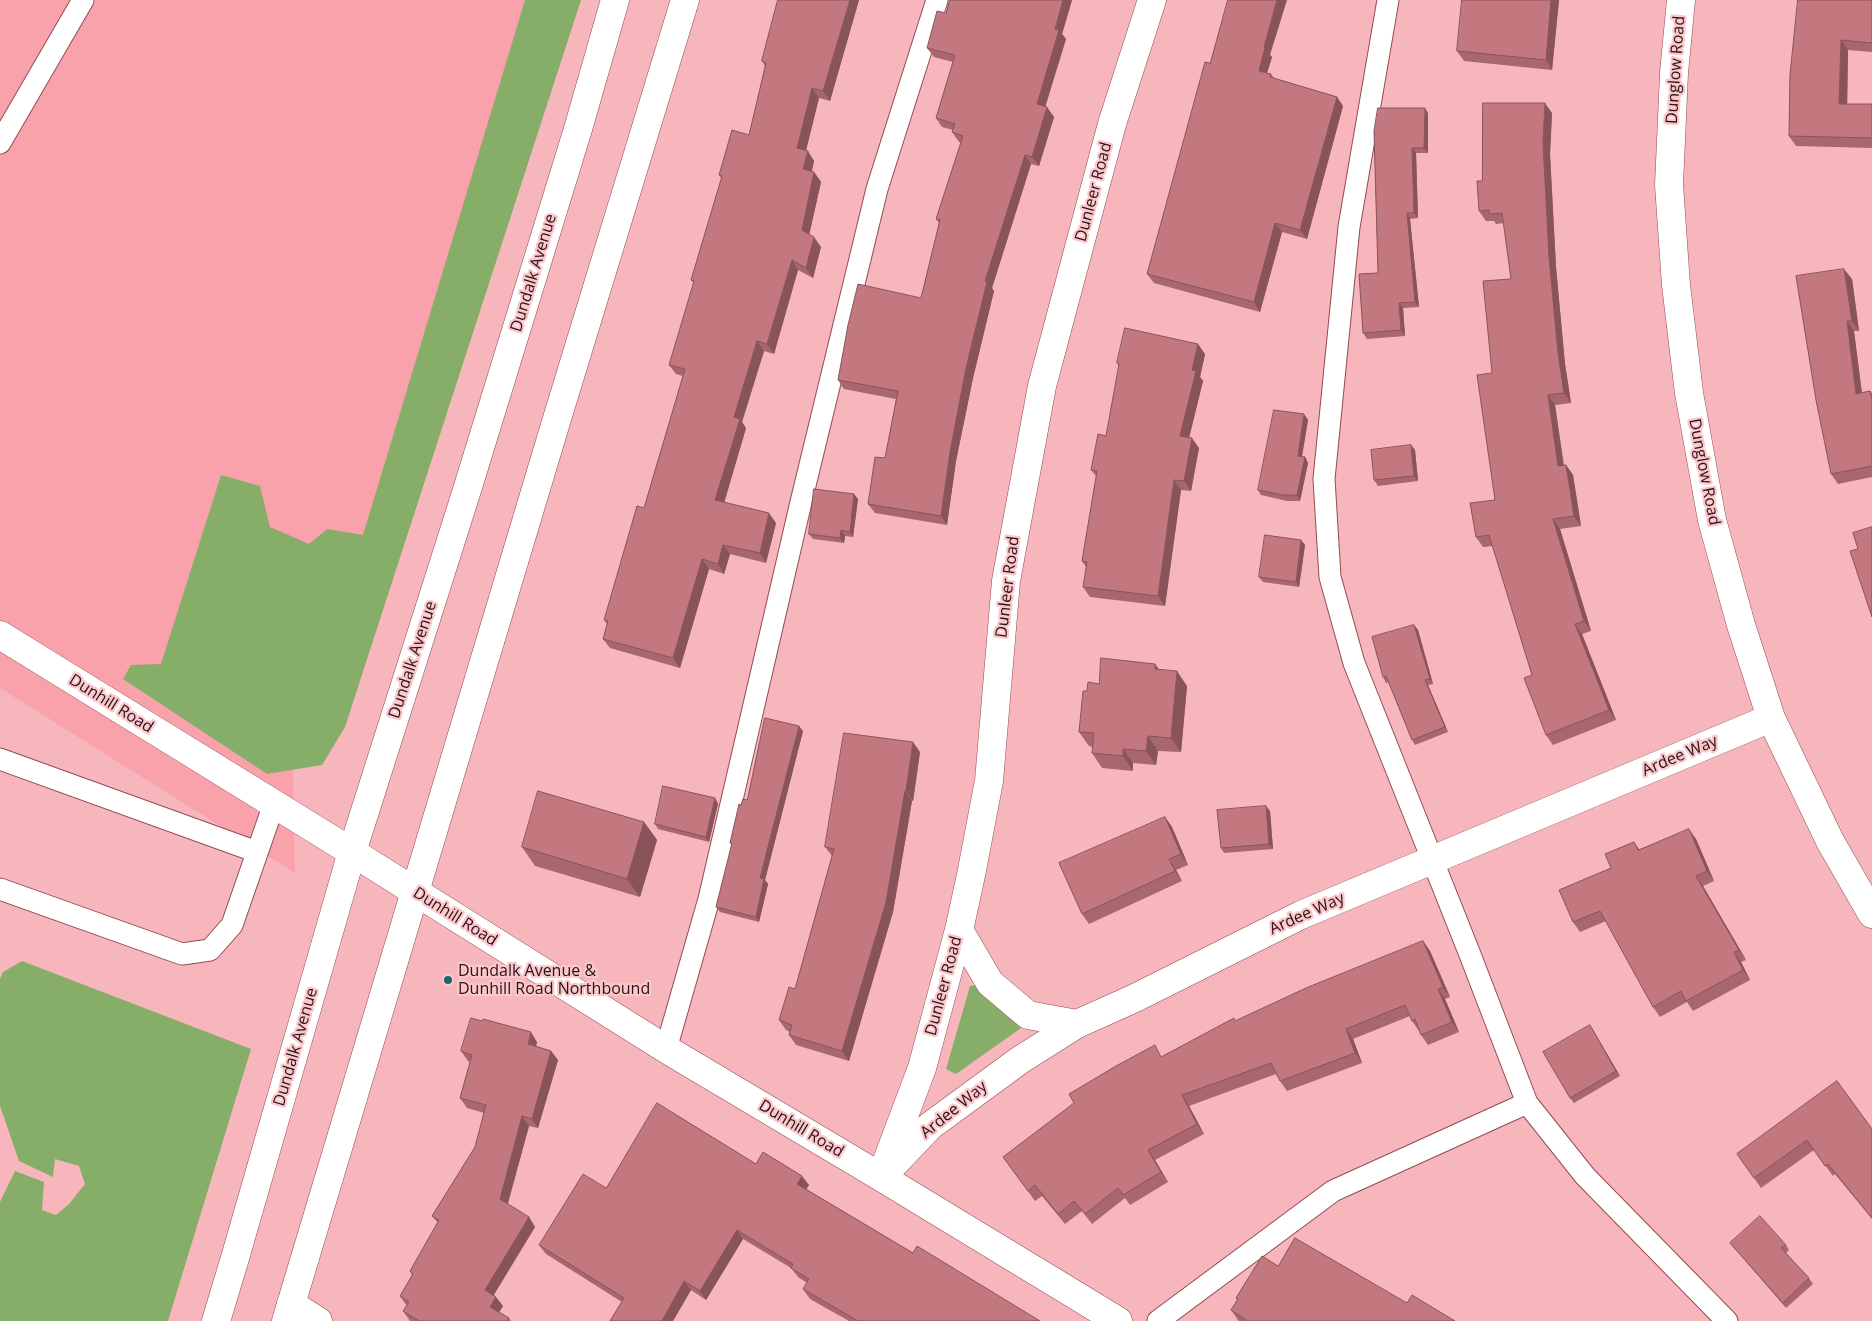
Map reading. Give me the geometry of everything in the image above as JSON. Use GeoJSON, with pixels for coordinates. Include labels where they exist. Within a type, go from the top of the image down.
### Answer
{"type":"FeatureCollection","features":[{"type":"Feature","properties":{"kind":"street","name":"Dundalk Avenue"},"geometry":{"type":"LineString","coordinates":[[216,1321],[352,852],[470,481],[578,129],[615,0]]}},
{"type":"Feature","properties":{"kind":"street"},"geometry":{"type":"LineString","coordinates":[[318,1321],[288,1313],[685,0]]}},
{"type":"Feature","properties":{"kind":"street","name":"Dunleer Road"},"geometry":{"type":"LineString","coordinates":[[881,1177],[922,1068],[960,930],[989,781],[1006,581],[1042,386],[1112,124],[1152,0]]}},
{"type":"Feature","properties":{"kind":"street","name":"Dunglow Road"},"geometry":{"type":"LineString","coordinates":[[1681,0],[1674,73],[1669,185],[1676,285],[1687,383],[1712,520],[1741,625],[1771,718],[1830,841],[1872,914]]}},
{"type":"Feature","properties":{"kind":"street","name":"Dunhill Road"},"geometry":{"type":"LineString","coordinates":[[0,635],[352,852],[666,1049],[1118,1321]]}},
{"type":"Feature","properties":{"kind":"street","name":"Ardee Way"},"geometry":{"type":"LineString","coordinates":[[881,1177],[930,1126],[1020,1060],[1077,1024],[1135,998],[1301,915],[1771,718]]}},
{"type":"Feature","properties":{"kind":"street"},"geometry":{"type":"LineString","coordinates":[[960,930],[990,982],[1028,1015],[1077,1024]]}},
{"type":"Feature","properties":{"kind":"lane"},"geometry":{"type":"LineString","coordinates":[[0,143],[84,0]]}},
{"type":"Feature","properties":{"kind":"lane"},"geometry":{"type":"LineString","coordinates":[[666,1049],[709,899],[801,502],[877,189],[937,0]]}},
{"type":"Feature","properties":{"kind":"lane"},"geometry":{"type":"LineString","coordinates":[[1388,0],[1349,227],[1324,479],[1330,577],[1354,663],[1527,1103],[1585,1176],[1727,1321]]}},
{"type":"Feature","properties":{"kind":"lane"},"geometry":{"type":"LineString","coordinates":[[0,759],[257,852]]}},
{"type":"Feature","properties":{"kind":"lane"},"geometry":{"type":"LineString","coordinates":[[0,889],[182,954],[210,950],[232,925],[274,804]]}},
{"type":"Feature","properties":{"kind":"lane"},"geometry":{"type":"LineString","coordinates":[[1158,1321],[1333,1191],[1527,1103]]}},
{"type":"Feature","properties":{"kind":"shaded area"},"geometry":{"type":"Polygon","coordinates":[[[0,0],[537,0],[293,769],[295,873],[0,688],[0,0]]]}},
{"type":"Feature","properties":{"kind":"green space"},"geometry":{"type":"Polygon","coordinates":[[[525,0],[581,0],[345,727],[322,765],[267,774],[123,679],[131,665],[161,664],[221,475],[260,486],[270,527],[309,544],[327,529],[363,535],[525,0]]]}},
{"type":"Feature","properties":{"kind":"green space"},"geometry":{"type":"Polygon","coordinates":[[[22,961],[251,1049],[168,1321],[0,1321],[0,1202],[15,1171],[44,1182],[42,1210],[56,1215],[69,1204],[85,1184],[79,1166],[55,1159],[53,1177],[19,1161],[0,1106],[0,979],[3,972],[22,961]]]}},
{"type":"Feature","properties":{"kind":"green space"},"geometry":{"type":"Polygon","coordinates":[[[979,985],[1024,1026],[956,1074],[946,1069],[970,986],[979,985]]]}},
{"type":"Feature","properties":{"kind":"building"},"geometry":{"type":"Polygon","coordinates":[[[778,0],[850,0],[823,91],[812,88],[797,148],[808,151],[803,169],[814,172],[802,230],[814,237],[806,268],[792,260],[767,344],[757,341],[734,417],[740,419],[715,500],[769,513],[760,553],[723,545],[718,564],[702,559],[673,658],[603,639],[608,621],[604,620],[637,506],[644,508],[685,369],[669,365],[694,281],[691,280],[722,176],[719,175],[732,130],[749,135],[766,63],[762,61],[778,0]]]}},
{"type":"Feature","properties":{"kind":"building"},"geometry":{"type":"Polygon","coordinates":[[[950,0],[1063,0],[1055,29],[1059,30],[1037,104],[1047,107],[1032,157],[1025,155],[985,281],[987,282],[966,368],[950,452],[941,516],[868,504],[875,457],[885,458],[898,391],[838,380],[858,284],[921,298],[940,220],[936,219],[963,136],[952,132],[955,124],[936,118],[955,55],[927,48],[937,11],[946,13],[950,0]]]}},
{"type":"Feature","properties":{"kind":"building"},"geometry":{"type":"Polygon","coordinates":[[[1228,0],[1277,0],[1259,71],[1271,74],[1270,77],[1337,97],[1300,230],[1275,223],[1254,302],[1147,274],[1205,62],[1210,63],[1228,0]]]}},
{"type":"Feature","properties":{"kind":"building"},"geometry":{"type":"Polygon","coordinates":[[[1462,0],[1551,0],[1546,60],[1457,51],[1462,0]]]}},
{"type":"Feature","properties":{"kind":"building"},"geometry":{"type":"Polygon","coordinates":[[[1798,0],[1872,0],[1872,43],[1841,40],[1839,104],[1872,104],[1872,138],[1789,136],[1790,75],[1798,0]]]}},
{"type":"Feature","properties":{"kind":"building"},"geometry":{"type":"Polygon","coordinates":[[[1483,103],[1545,103],[1543,143],[1549,257],[1558,353],[1564,393],[1548,395],[1558,466],[1566,465],[1574,516],[1553,519],[1584,621],[1575,624],[1609,710],[1546,735],[1524,678],[1532,675],[1489,535],[1476,537],[1470,503],[1495,500],[1477,375],[1492,373],[1483,281],[1511,279],[1502,213],[1489,214],[1489,210],[1479,211],[1477,181],[1482,181],[1483,103]]]}},
{"type":"Feature","properties":{"kind":"building"},"geometry":{"type":"Polygon","coordinates":[[[1378,108],[1425,108],[1424,148],[1412,148],[1414,213],[1407,213],[1415,302],[1399,303],[1401,330],[1363,333],[1359,274],[1378,273],[1374,131],[1378,108]]]}},
{"type":"Feature","properties":{"kind":"building"},"geometry":{"type":"Polygon","coordinates":[[[1844,269],[1852,321],[1847,321],[1856,394],[1870,391],[1872,398],[1872,466],[1831,474],[1816,400],[1796,276],[1844,269]]]}},
{"type":"Feature","properties":{"kind":"building"},"geometry":{"type":"Polygon","coordinates":[[[1125,328],[1198,344],[1192,370],[1196,371],[1180,436],[1192,438],[1184,481],[1174,480],[1158,596],[1083,587],[1087,562],[1082,561],[1097,471],[1091,470],[1098,434],[1106,436],[1119,364],[1117,363],[1125,328]]]}},
{"type":"Feature","properties":{"kind":"building"},"geometry":{"type":"Polygon","coordinates":[[[1274,410],[1304,414],[1298,456],[1305,457],[1297,495],[1283,495],[1258,490],[1274,410]]]}},
{"type":"Feature","properties":{"kind":"building"},"geometry":{"type":"Polygon","coordinates":[[[1411,445],[1414,476],[1374,480],[1371,450],[1411,445]]]}},
{"type":"Feature","properties":{"kind":"building"},"geometry":{"type":"Polygon","coordinates":[[[814,489],[854,494],[850,532],[841,530],[840,538],[809,534],[814,489]]]}},
{"type":"Feature","properties":{"kind":"building"},"geometry":{"type":"Polygon","coordinates":[[[1872,527],[1872,617],[1850,551],[1858,549],[1853,533],[1872,527]]]}},
{"type":"Feature","properties":{"kind":"building"},"geometry":{"type":"Polygon","coordinates":[[[1265,535],[1301,540],[1296,582],[1259,577],[1265,535]]]}},
{"type":"Feature","properties":{"kind":"building"},"geometry":{"type":"Polygon","coordinates":[[[1414,625],[1430,679],[1425,680],[1445,727],[1412,740],[1386,676],[1383,677],[1372,637],[1414,625]]]}},
{"type":"Feature","properties":{"kind":"building"},"geometry":{"type":"Polygon","coordinates":[[[1101,658],[1155,664],[1155,669],[1177,671],[1171,738],[1148,736],[1146,751],[1123,749],[1123,756],[1092,753],[1094,733],[1079,732],[1083,691],[1087,691],[1088,682],[1099,684],[1101,658]]]}},
{"type":"Feature","properties":{"kind":"building"},"geometry":{"type":"Polygon","coordinates":[[[765,718],[799,726],[760,878],[764,879],[756,917],[716,907],[732,843],[730,843],[739,804],[741,805],[743,799],[747,800],[765,718]]]}},
{"type":"Feature","properties":{"kind":"building"},"geometry":{"type":"Polygon","coordinates":[[[844,733],[913,742],[886,902],[842,1051],[789,1035],[792,1025],[779,1020],[789,987],[795,989],[834,849],[825,847],[844,733]]]}},
{"type":"Feature","properties":{"kind":"building"},"geometry":{"type":"Polygon","coordinates":[[[663,786],[715,798],[706,837],[655,824],[663,786]]]}},
{"type":"Feature","properties":{"kind":"building"},"geometry":{"type":"Polygon","coordinates":[[[538,791],[644,822],[627,879],[522,847],[538,791]]]}},
{"type":"Feature","properties":{"kind":"building"},"geometry":{"type":"Polygon","coordinates":[[[1266,806],[1269,844],[1221,848],[1217,810],[1266,806]]]}},
{"type":"Feature","properties":{"kind":"building"},"geometry":{"type":"Polygon","coordinates":[[[1165,817],[1181,854],[1169,859],[1175,871],[1082,914],[1059,863],[1165,817]]]}},
{"type":"Feature","properties":{"kind":"building"},"geometry":{"type":"Polygon","coordinates":[[[1689,829],[1707,871],[1696,876],[1739,950],[1734,952],[1743,970],[1686,1001],[1681,991],[1653,1007],[1600,911],[1573,922],[1559,890],[1611,868],[1605,854],[1634,842],[1638,850],[1689,829]]]}},
{"type":"Feature","properties":{"kind":"building"},"geometry":{"type":"Polygon","coordinates":[[[1423,941],[1443,987],[1438,989],[1452,1022],[1421,1035],[1415,1019],[1412,1021],[1405,1005],[1346,1029],[1355,1053],[1280,1081],[1271,1063],[1182,1095],[1197,1124],[1148,1150],[1161,1172],[1123,1195],[1118,1188],[1085,1214],[1074,1201],[1058,1214],[1035,1185],[1028,1191],[1003,1157],[1074,1103],[1069,1094],[1155,1045],[1161,1057],[1234,1018],[1235,1021],[1306,988],[1423,941]]]}},
{"type":"Feature","properties":{"kind":"building"},"geometry":{"type":"Polygon","coordinates":[[[471,1018],[482,1021],[483,1019],[531,1032],[528,1044],[551,1051],[532,1119],[522,1116],[500,1199],[529,1217],[485,1290],[496,1297],[490,1307],[509,1318],[507,1321],[419,1321],[403,1311],[409,1302],[400,1296],[413,1274],[410,1271],[439,1220],[432,1216],[475,1147],[486,1105],[460,1098],[472,1055],[461,1051],[471,1018]]]}},
{"type":"Feature","properties":{"kind":"building"},"geometry":{"type":"Polygon","coordinates":[[[1590,1025],[1616,1071],[1570,1098],[1543,1052],[1590,1025]]]}},
{"type":"Feature","properties":{"kind":"building"},"geometry":{"type":"Polygon","coordinates":[[[1837,1081],[1872,1129],[1872,1218],[1828,1164],[1825,1166],[1807,1140],[1754,1178],[1737,1154],[1837,1081]]]}},
{"type":"Feature","properties":{"kind":"building"},"geometry":{"type":"Polygon","coordinates":[[[657,1103],[756,1164],[763,1152],[802,1176],[797,1184],[913,1253],[917,1246],[1040,1321],[858,1321],[803,1289],[809,1279],[791,1268],[793,1264],[737,1230],[700,1291],[684,1281],[662,1321],[610,1321],[624,1298],[539,1245],[583,1174],[606,1188],[657,1103]]]}},
{"type":"Feature","properties":{"kind":"building"},"geometry":{"type":"Polygon","coordinates":[[[1760,1216],[1786,1245],[1781,1248],[1809,1278],[1783,1303],[1730,1243],[1760,1216]]]}},
{"type":"Feature","properties":{"kind":"building"},"geometry":{"type":"Polygon","coordinates":[[[1295,1238],[1407,1303],[1412,1295],[1455,1321],[1248,1321],[1231,1310],[1238,1299],[1236,1298],[1262,1256],[1278,1266],[1295,1238]]]}},
{"type":"Feature","properties":{"kind":"place","name":"Dundalk Avenue & Dunhill Road Northbound"},"geometry":{"type":"Point","coordinates":[448,980]}}]}
